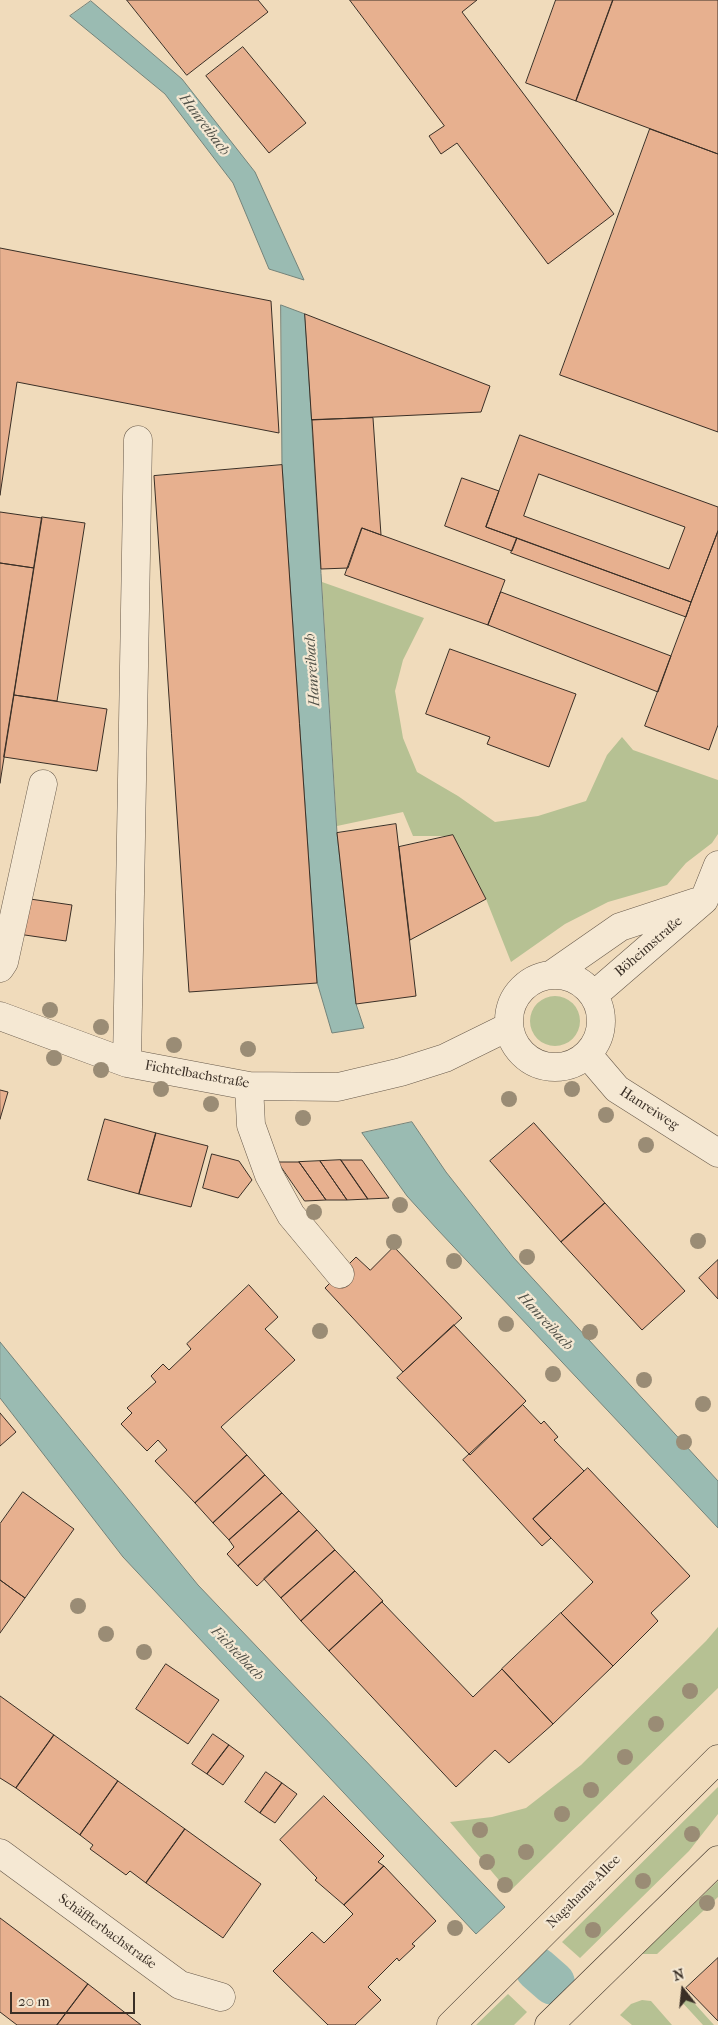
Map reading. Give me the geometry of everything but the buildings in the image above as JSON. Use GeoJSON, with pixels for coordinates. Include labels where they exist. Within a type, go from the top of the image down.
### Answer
{"type":"FeatureCollection","features":[{"type":"Feature","properties":{"kind":"main road","name":"Nagahama-Allee"},"geometry":{"type":"LineString","coordinates":[[451,2025],[718,1760]]}},
{"type":"Feature","properties":{"kind":"main road"},"geometry":{"type":"LineString","coordinates":[[549,2025],[718,1860]]}},
{"type":"Feature","properties":{"kind":"street"},"geometry":{"type":"LineString","coordinates":[[127,1063],[138,440]]}},
{"type":"Feature","properties":{"kind":"street"},"geometry":{"type":"LineString","coordinates":[[0,968],[4,962],[44,784]]}},
{"type":"Feature","properties":{"kind":"street","name":"Böheimstraße"},"geometry":{"type":"LineString","coordinates":[[594,995],[704,900],[718,865]]}},
{"type":"Feature","properties":{"kind":"street","name":"Böheimstraße"},"geometry":{"type":"LineString","coordinates":[[508,1027],[509,1013],[514,999],[523,987],[536,979],[551,974],[620,927],[704,900]]}},
{"type":"Feature","properties":{"kind":"street"},"geometry":{"type":"LineString","coordinates":[[508,1027],[513,1042],[521,1054],[533,1063],[547,1067],[562,1068],[576,1063],[588,1055],[598,1041],[602,1026],[600,1010],[594,995],[582,983],[568,976],[551,974]]}},
{"type":"Feature","properties":{"kind":"street","name":"Fichtelbachstraße"},"geometry":{"type":"LineString","coordinates":[[0,1016],[127,1063],[249,1086],[338,1088],[401,1072],[445,1058],[508,1027]]}},
{"type":"Feature","properties":{"kind":"street","name":"Hanreiweg"},"geometry":{"type":"LineString","coordinates":[[588,1055],[617,1089],[718,1154]]}},
{"type":"Feature","properties":{"kind":"street"},"geometry":{"type":"LineString","coordinates":[[249,1086],[251,1125],[268,1175],[291,1215],[340,1274]]}},
{"type":"Feature","properties":{"kind":"street","name":"Schäfflerbachstraße"},"geometry":{"type":"LineString","coordinates":[[0,1854],[180,1985],[221,1996]]}},
{"type":"Feature","properties":{"kind":"green space"},"geometry":{"type":"Polygon","coordinates":[[[322,582],[424,618],[403,660],[395,691],[403,738],[417,772],[458,796],[495,822],[538,816],[586,801],[607,755],[622,737],[633,750],[718,780],[718,834],[712,843],[686,863],[667,885],[608,902],[565,924],[511,962],[486,899],[453,836],[413,836],[403,812],[337,826],[322,582]]]}},
{"type":"Feature","properties":{"kind":"green space"},"geometry":{"type":"Polygon","coordinates":[[[555,996],[564,998],[575,1007],[580,1021],[578,1030],[569,1041],[555,1046],[546,1044],[535,1035],[530,1021],[532,1012],[541,1001],[555,996]]]}},
{"type":"Feature","properties":{"kind":"green space"},"geometry":{"type":"Polygon","coordinates":[[[718,1627],[718,1688],[509,1892],[450,1822],[492,1817],[526,1808],[581,1765],[718,1627]]]}},
{"type":"Feature","properties":{"kind":"green space"},"geometry":{"type":"Polygon","coordinates":[[[718,1787],[718,1814],[689,1851],[580,1958],[562,1942],[718,1787]]]}},
{"type":"Feature","properties":{"kind":"green space"},"geometry":{"type":"Polygon","coordinates":[[[718,1881],[718,1897],[657,1954],[641,1954],[718,1881]]]}},
{"type":"Feature","properties":{"kind":"green space"},"geometry":{"type":"Polygon","coordinates":[[[508,1994],[527,2012],[514,2025],[476,2025],[508,1994]]]}},
{"type":"Feature","properties":{"kind":"green space"},"geometry":{"type":"Polygon","coordinates":[[[686,1994],[714,2025],[703,2025],[680,2000],[686,1994]]]}},
{"type":"Feature","properties":{"kind":"green space"},"geometry":{"type":"Polygon","coordinates":[[[642,2000],[651,2001],[672,2025],[632,2025],[620,2015],[631,2004],[642,2000]]]}},
{"type":"Feature","properties":{"kind":"water","name":"Hanreibach"},"geometry":{"type":"Polygon","coordinates":[[[91,1],[182,79],[255,172],[304,280],[269,269],[233,183],[165,94],[70,16],[91,1]]]}},
{"type":"Feature","properties":{"kind":"water","name":"Hanreibach"},"geometry":{"type":"Polygon","coordinates":[[[281,305],[305,314],[337,833],[356,1004],[364,1028],[332,1033],[317,982],[282,465],[281,305]]]}},
{"type":"Feature","properties":{"kind":"water","name":"Hanreibach"},"geometry":{"type":"Polygon","coordinates":[[[412,1122],[446,1172],[513,1257],[718,1481],[718,1528],[407,1196],[362,1133],[412,1122]]]}},
{"type":"Feature","properties":{"kind":"water"},"geometry":{"type":"Polygon","coordinates":[[[0,1342],[198,1585],[505,1907],[476,1934],[123,1557],[0,1398],[0,1342]]]}},
{"type":"Feature","properties":{"kind":"waterway","name":"Fichtelbach"},"geometry":{"type":"LineString","coordinates":[[537,1969],[553,1983]]}}]}
